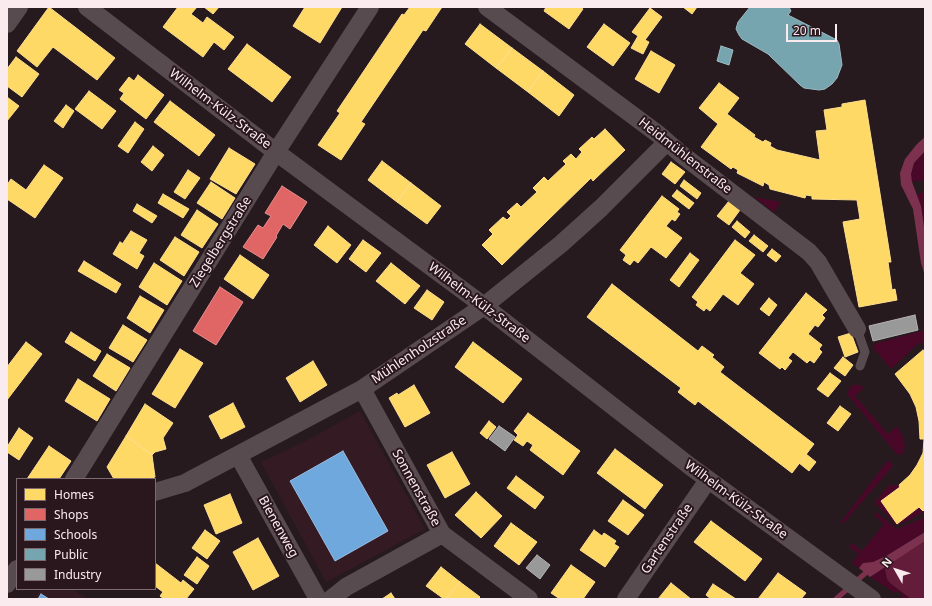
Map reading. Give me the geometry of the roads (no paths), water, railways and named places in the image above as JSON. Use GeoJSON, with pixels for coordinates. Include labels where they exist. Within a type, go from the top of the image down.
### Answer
{"type":"FeatureCollection","features":[{"type":"Feature","properties":{"kind":"street"},"geometry":{"type":"LineString","coordinates":[[7,24],[19,7]]}},
{"type":"Feature","properties":{"kind":"street","name":"Wilhelm-Külz-Straße"},"geometry":{"type":"LineString","coordinates":[[87,7],[276,152],[484,306],[708,480],[872,599]]}},
{"type":"Feature","properties":{"kind":"street","name":"Ziegelbergstraße"},"geometry":{"type":"LineString","coordinates":[[75,478],[276,152],[370,7]]}},
{"type":"Feature","properties":{"kind":"street","name":"Heidmühlenstraße"},"geometry":{"type":"LineString","coordinates":[[487,7],[658,134],[808,252],[818,262],[857,329]]}},
{"type":"Feature","properties":{"kind":"street","name":"Mühlenholzstraße"},"geometry":{"type":"LineString","coordinates":[[156,492],[185,483],[362,390],[484,306],[561,244],[601,208],[667,142]]}},
{"type":"Feature","properties":{"kind":"street","name":"Sonnenstraße"},"geometry":{"type":"LineString","coordinates":[[362,390],[442,534],[529,599]]}},
{"type":"Feature","properties":{"kind":"street","name":"Bienenweg"},"geometry":{"type":"LineString","coordinates":[[238,455],[318,599]]}},
{"type":"Feature","properties":{"kind":"street","name":"Gartenstraße"},"geometry":{"type":"LineString","coordinates":[[626,599],[708,480]]}},
{"type":"Feature","properties":{"kind":"street"},"geometry":{"type":"LineString","coordinates":[[331,599],[346,586],[442,534]]}},
{"type":"Feature","properties":{"kind":"street"},"geometry":{"type":"LineString","coordinates":[[7,584],[16,570]]}},
{"type":"Feature","properties":{"kind":"lane"},"geometry":{"type":"LineString","coordinates":[[857,329],[865,352],[860,366]]}},
{"type":"Feature","properties":{"kind":"waterway"},"geometry":{"type":"LineString","coordinates":[[836,599],[869,570]]}}]}
